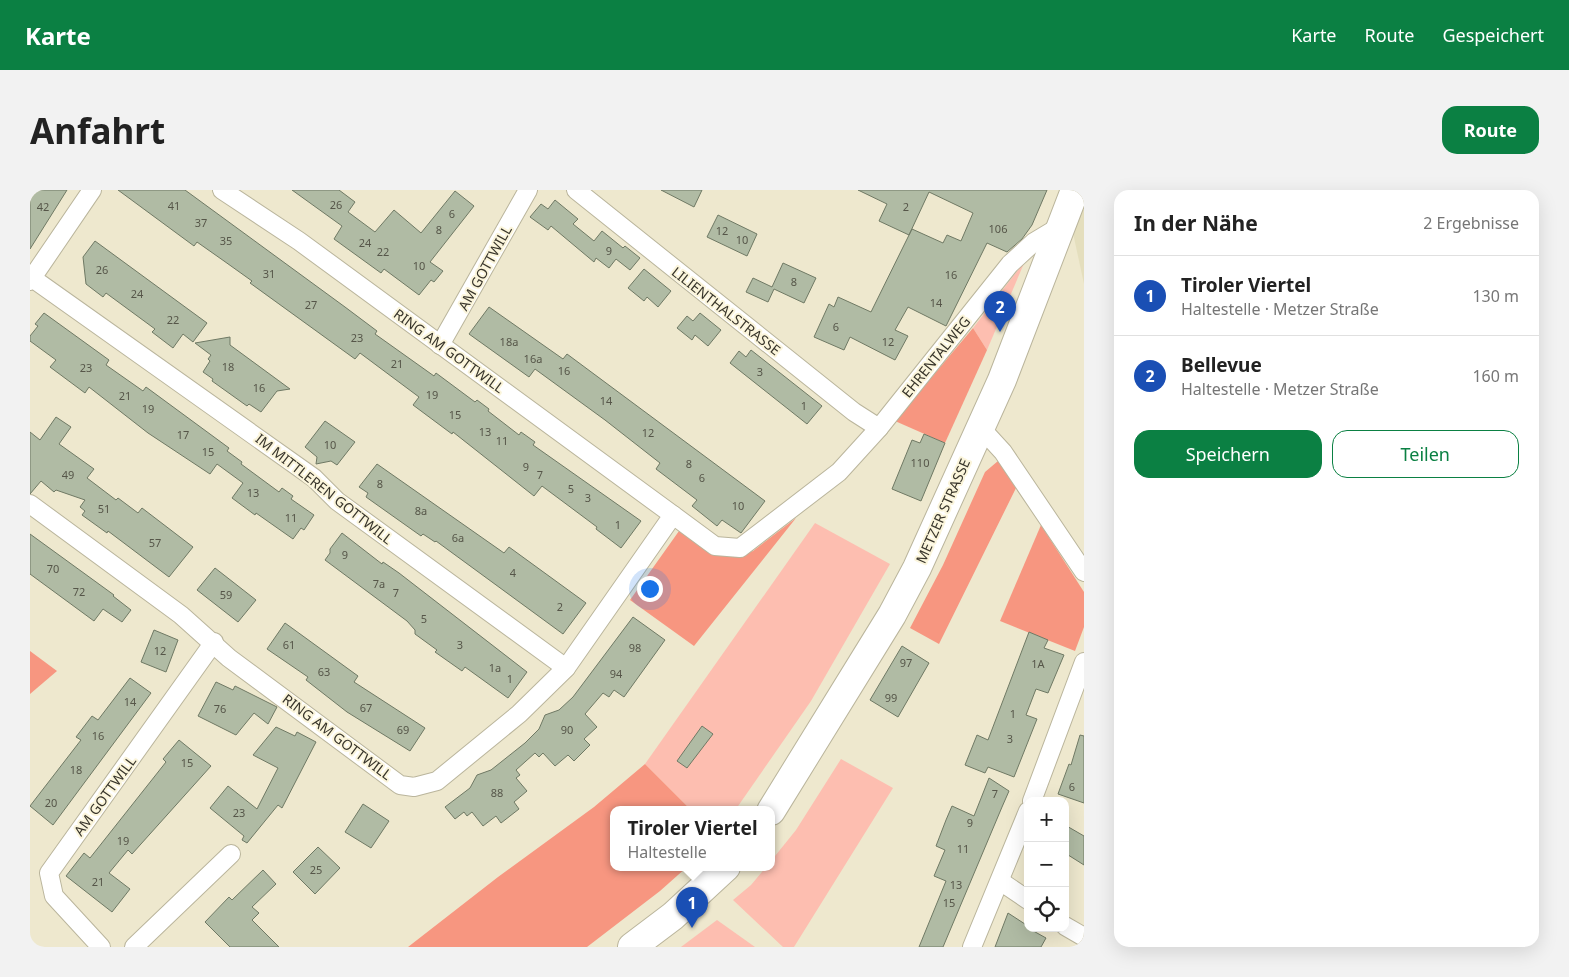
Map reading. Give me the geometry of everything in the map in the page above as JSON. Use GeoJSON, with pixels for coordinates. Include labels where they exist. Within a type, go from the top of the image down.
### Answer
{"type":"FeatureCollection","features":[{"type":"Feature","properties":{"kind":"main road","name":"METZER STRASSE"},"geometry":{"type":"LineString","coordinates":[[775,806],[905,592],[1002,380],[1076,190]]}},
{"type":"Feature","properties":{"kind":"main road"},"geometry":{"type":"LineString","coordinates":[[632,947],[673,916],[722,871]]}},
{"type":"Feature","properties":{"kind":"street"},"geometry":{"type":"LineString","coordinates":[[31,280],[92,190]]}},
{"type":"Feature","properties":{"kind":"street","name":"RING AM GOTTWILL"},"geometry":{"type":"LineString","coordinates":[[222,190],[298,241],[440,346],[576,442],[715,546],[740,548],[839,472]]}},
{"type":"Feature","properties":{"kind":"street","name":"AM GOTTWILL"},"geometry":{"type":"LineString","coordinates":[[440,346],[528,190]]}},
{"type":"Feature","properties":{"kind":"street","name":"LILIENTHALSTRASSE"},"geometry":{"type":"LineString","coordinates":[[576,190],[675,271],[854,412],[879,428]]}},
{"type":"Feature","properties":{"kind":"street","name":"EHRENTALWEG"},"geometry":{"type":"LineString","coordinates":[[839,472],[879,428],[1010,264],[1034,242],[1060,227]]}},
{"type":"Feature","properties":{"kind":"street","name":"IM MITTLEREN GOTTWILL"},"geometry":{"type":"LineString","coordinates":[[31,280],[314,478],[337,501],[566,668]]}},
{"type":"Feature","properties":{"kind":"street"},"geometry":{"type":"LineString","coordinates":[[981,428],[1003,452],[1084,572]]}},
{"type":"Feature","properties":{"kind":"street","name":"RING AM GOTTWILL"},"geometry":{"type":"LineString","coordinates":[[30,504],[182,615],[214,642],[229,658],[400,784],[414,787],[437,781],[519,714],[566,668],[673,515]]}},
{"type":"Feature","properties":{"kind":"street","name":"AM GOTTWILL"},"geometry":{"type":"LineString","coordinates":[[101,947],[54,896],[49,873],[214,642]]}},
{"type":"Feature","properties":{"kind":"street"},"geometry":{"type":"LineString","coordinates":[[1033,797],[1084,662]]}},
{"type":"Feature","properties":{"kind":"street"},"geometry":{"type":"LineString","coordinates":[[972,947],[1024,821]]}},
{"type":"Feature","properties":{"kind":"street"},"geometry":{"type":"LineString","coordinates":[[134,947],[231,854]]}},
{"type":"Feature","properties":{"kind":"street"},"geometry":{"type":"LineString","coordinates":[[1000,881],[1024,897]]}},
{"type":"Feature","properties":{"kind":"street"},"geometry":{"type":"LineString","coordinates":[[1069,928],[1084,937]]}},
{"type":"Feature","properties":{"kind":"shaded area"},"geometry":{"type":"Polygon","coordinates":[[[1082,210],[1084,210],[1084,284],[1073,233],[1082,210]]]}},
{"type":"Feature","properties":{"kind":"shaded area"},"geometry":{"type":"Polygon","coordinates":[[[1025,261],[987,350],[973,328],[1025,261]]]}},
{"type":"Feature","properties":{"kind":"shaded area"},"geometry":{"type":"Polygon","coordinates":[[[973,328],[987,350],[945,443],[895,421],[973,328]]]}},
{"type":"Feature","properties":{"kind":"shaded area"},"geometry":{"type":"Polygon","coordinates":[[[998,461],[1016,488],[939,644],[910,628],[943,565],[985,472],[998,461]]]}},
{"type":"Feature","properties":{"kind":"shaded area"},"geometry":{"type":"Polygon","coordinates":[[[796,518],[694,646],[630,600],[679,531],[709,553],[741,556],[753,551],[796,518]]]}},
{"type":"Feature","properties":{"kind":"shaded area"},"geometry":{"type":"Polygon","coordinates":[[[815,523],[890,564],[811,701],[738,806],[687,806],[645,764],[815,523]]]}},
{"type":"Feature","properties":{"kind":"shaded area"},"geometry":{"type":"Polygon","coordinates":[[[1041,525],[1084,592],[1084,627],[1075,651],[1000,621],[1041,525]]]}},
{"type":"Feature","properties":{"kind":"shaded area"},"geometry":{"type":"Polygon","coordinates":[[[30,651],[57,671],[30,694],[30,651]]]}},
{"type":"Feature","properties":{"kind":"shaded area"},"geometry":{"type":"Polygon","coordinates":[[[841,759],[893,788],[794,947],[783,947],[733,900],[751,885],[763,871],[775,871],[775,856],[796,830],[841,759]]]}},
{"type":"Feature","properties":{"kind":"shaded area"},"geometry":{"type":"Polygon","coordinates":[[[645,764],[687,806],[610,806],[610,871],[682,871],[660,891],[587,947],[408,947],[498,877],[594,807],[645,764]]]}},
{"type":"Feature","properties":{"kind":"shaded area"},"geometry":{"type":"Polygon","coordinates":[[[717,920],[755,947],[681,947],[717,920]]]}},
{"type":"Feature","properties":{"kind":"building"},"geometry":{"type":"Polygon","coordinates":[[[30,190],[67,190],[30,249],[30,190]]]}},
{"type":"Feature","properties":{"kind":"building"},"geometry":{"type":"Polygon","coordinates":[[[118,190],[185,190],[377,331],[375,334],[434,376],[436,373],[475,402],[477,400],[519,435],[521,432],[535,442],[533,445],[641,521],[621,548],[596,529],[597,527],[542,486],[534,496],[453,432],[452,434],[413,405],[419,397],[360,353],[355,359],[250,283],[252,281],[224,261],[197,242],[194,246],[118,190]]]}},
{"type":"Feature","properties":{"kind":"building"},"geometry":{"type":"Polygon","coordinates":[[[292,190],[339,190],[355,202],[348,212],[375,232],[394,210],[421,233],[455,191],[474,206],[430,262],[443,271],[434,282],[431,280],[419,295],[384,269],[381,273],[334,239],[342,226],[292,190]]]}},
{"type":"Feature","properties":{"kind":"building"},"geometry":{"type":"Polygon","coordinates":[[[661,190],[702,190],[694,207],[661,190]]]}},
{"type":"Feature","properties":{"kind":"building"},"geometry":{"type":"Polygon","coordinates":[[[858,190],[1047,190],[1032,225],[1022,239],[1007,252],[987,243],[946,326],[908,307],[895,330],[908,336],[895,360],[850,337],[844,350],[814,337],[829,304],[834,307],[838,297],[871,312],[912,229],[943,243],[947,235],[961,241],[973,213],[929,192],[909,235],[879,221],[887,204],[858,190]]]}},
{"type":"Feature","properties":{"kind":"building"},"geometry":{"type":"Polygon","coordinates":[[[555,200],[578,219],[573,224],[594,241],[602,231],[623,248],[625,246],[640,258],[630,270],[616,259],[609,268],[596,258],[594,262],[551,226],[548,230],[530,217],[541,204],[548,209],[555,200]]]}},
{"type":"Feature","properties":{"kind":"building"},"geometry":{"type":"Polygon","coordinates":[[[718,215],[757,234],[747,256],[707,237],[718,215]]]}},
{"type":"Feature","properties":{"kind":"building"},"geometry":{"type":"Polygon","coordinates":[[[95,241],[207,323],[193,342],[183,334],[173,348],[152,332],[155,329],[106,293],[103,297],[86,284],[83,257],[95,241]]]}},
{"type":"Feature","properties":{"kind":"building"},"geometry":{"type":"Polygon","coordinates":[[[783,263],[816,278],[804,303],[774,289],[768,302],[746,292],[753,278],[772,287],[783,263]]]}},
{"type":"Feature","properties":{"kind":"building"},"geometry":{"type":"Polygon","coordinates":[[[644,269],[671,291],[658,307],[647,297],[644,301],[628,288],[644,269]]]}},
{"type":"Feature","properties":{"kind":"building"},"geometry":{"type":"Polygon","coordinates":[[[489,307],[563,359],[567,354],[765,501],[741,533],[722,520],[717,526],[692,506],[697,500],[656,469],[660,463],[605,420],[535,369],[529,377],[469,334],[489,307]]]}},
{"type":"Feature","properties":{"kind":"building"},"geometry":{"type":"Polygon","coordinates":[[[44,313],[109,360],[106,365],[143,391],[146,387],[229,448],[227,451],[242,462],[241,464],[279,492],[282,488],[293,496],[291,499],[314,515],[304,530],[301,528],[293,539],[256,513],[255,515],[232,498],[243,483],[217,464],[210,474],[148,433],[89,387],[85,393],[50,367],[56,360],[30,341],[30,336],[38,326],[35,324],[44,313]]]}},
{"type":"Feature","properties":{"kind":"building"},"geometry":{"type":"Polygon","coordinates":[[[700,313],[721,330],[708,346],[695,335],[692,340],[677,328],[687,316],[693,321],[700,313]]]}},
{"type":"Feature","properties":{"kind":"building"},"geometry":{"type":"Polygon","coordinates":[[[230,337],[230,345],[290,389],[277,391],[261,412],[249,404],[247,406],[212,381],[213,379],[203,372],[210,361],[208,359],[211,355],[195,343],[230,337]]]}},
{"type":"Feature","properties":{"kind":"building"},"geometry":{"type":"Polygon","coordinates":[[[751,350],[822,406],[807,424],[730,363],[739,351],[746,357],[751,350]]]}},
{"type":"Feature","properties":{"kind":"building"},"geometry":{"type":"Polygon","coordinates":[[[56,417],[71,427],[59,444],[94,469],[87,478],[116,500],[118,498],[138,513],[142,508],[193,547],[169,577],[108,531],[107,533],[82,515],[85,511],[80,507],[85,500],[56,490],[54,492],[41,481],[30,494],[30,432],[40,440],[56,417]]]}},
{"type":"Feature","properties":{"kind":"building"},"geometry":{"type":"Polygon","coordinates":[[[325,421],[355,442],[337,465],[331,461],[316,464],[317,457],[305,447],[325,421]]]}},
{"type":"Feature","properties":{"kind":"building"},"geometry":{"type":"Polygon","coordinates":[[[924,434],[945,443],[921,501],[892,489],[912,440],[920,443],[924,434]]]}},
{"type":"Feature","properties":{"kind":"building"},"geometry":{"type":"Polygon","coordinates":[[[377,464],[504,553],[509,547],[586,603],[563,634],[436,541],[423,534],[421,536],[366,497],[368,493],[359,487],[377,464]]]}},
{"type":"Feature","properties":{"kind":"building"},"geometry":{"type":"Polygon","coordinates":[[[342,533],[382,564],[383,562],[399,573],[527,672],[508,698],[465,667],[462,671],[435,652],[437,650],[415,634],[415,630],[407,621],[325,560],[330,553],[330,549],[342,533]]]}},
{"type":"Feature","properties":{"kind":"building"},"geometry":{"type":"Polygon","coordinates":[[[30,534],[114,595],[131,610],[122,622],[103,609],[94,621],[30,574],[30,534]]]}},
{"type":"Feature","properties":{"kind":"building"},"geometry":{"type":"Polygon","coordinates":[[[215,568],[256,600],[238,622],[197,590],[215,568]]]}},
{"type":"Feature","properties":{"kind":"building"},"geometry":{"type":"Polygon","coordinates":[[[633,617],[665,640],[624,697],[614,690],[609,697],[603,693],[585,714],[597,727],[584,739],[590,745],[574,761],[568,755],[555,766],[543,753],[539,757],[535,753],[516,770],[520,775],[516,778],[527,791],[514,802],[519,809],[501,823],[496,816],[483,826],[472,812],[467,816],[464,812],[455,819],[445,807],[470,788],[477,775],[491,770],[525,743],[539,729],[545,715],[559,710],[573,697],[633,617]]]}},
{"type":"Feature","properties":{"kind":"building"},"geometry":{"type":"Polygon","coordinates":[[[285,623],[358,676],[354,682],[425,728],[410,751],[347,712],[306,680],[308,677],[267,649],[285,623]]]}},
{"type":"Feature","properties":{"kind":"building"},"geometry":{"type":"Polygon","coordinates":[[[154,630],[178,640],[166,672],[141,662],[154,630]]]}},
{"type":"Feature","properties":{"kind":"building"},"geometry":{"type":"Polygon","coordinates":[[[1029,632],[1048,640],[1044,648],[1064,655],[1048,693],[1036,689],[1026,715],[1037,719],[1014,777],[988,767],[985,773],[965,765],[977,735],[988,740],[1029,632]]]}},
{"type":"Feature","properties":{"kind":"building"},"geometry":{"type":"Polygon","coordinates":[[[902,646],[929,663],[898,717],[870,700],[902,646]]]}},
{"type":"Feature","properties":{"kind":"building"},"geometry":{"type":"Polygon","coordinates":[[[130,678],[151,693],[53,825],[30,806],[81,740],[76,737],[92,716],[98,720],[130,678]]]}},
{"type":"Feature","properties":{"kind":"building"},"geometry":{"type":"Polygon","coordinates":[[[216,682],[233,690],[235,686],[277,707],[268,724],[254,713],[236,735],[198,716],[216,682]]]}},
{"type":"Feature","properties":{"kind":"building"},"geometry":{"type":"Polygon","coordinates":[[[702,726],[713,734],[687,768],[677,761],[702,726]]]}},
{"type":"Feature","properties":{"kind":"building"},"geometry":{"type":"Polygon","coordinates":[[[276,727],[295,736],[297,732],[316,742],[282,808],[278,805],[247,843],[242,840],[244,836],[210,808],[228,786],[257,809],[278,768],[253,755],[276,727]]]}},
{"type":"Feature","properties":{"kind":"building"},"geometry":{"type":"Polygon","coordinates":[[[1080,735],[1084,736],[1084,803],[1058,794],[1069,764],[1071,765],[1080,735]]]}},
{"type":"Feature","properties":{"kind":"building"},"geometry":{"type":"Polygon","coordinates":[[[179,740],[211,766],[132,854],[128,850],[109,873],[130,889],[112,912],[66,876],[84,853],[90,858],[166,762],[163,759],[179,740]]]}},
{"type":"Feature","properties":{"kind":"building"},"geometry":{"type":"Polygon","coordinates":[[[989,778],[1009,791],[943,947],[919,947],[946,881],[934,876],[945,850],[936,846],[946,820],[952,806],[974,816],[989,778]]]}},
{"type":"Feature","properties":{"kind":"building"},"geometry":{"type":"Polygon","coordinates":[[[363,804],[389,821],[371,848],[345,832],[363,804]]]}},
{"type":"Feature","properties":{"kind":"building"},"geometry":{"type":"Polygon","coordinates":[[[1069,827],[1084,836],[1084,865],[1069,856],[1069,827]]]}},
{"type":"Feature","properties":{"kind":"building"},"geometry":{"type":"Polygon","coordinates":[[[318,847],[340,868],[315,894],[293,872],[318,847]]]}},
{"type":"Feature","properties":{"kind":"building"},"geometry":{"type":"Polygon","coordinates":[[[263,870],[276,884],[252,907],[259,913],[252,920],[279,947],[230,947],[205,922],[229,897],[232,900],[263,870]]]}},
{"type":"Feature","properties":{"kind":"building"},"geometry":{"type":"Polygon","coordinates":[[[1008,913],[1024,923],[1024,932],[1035,932],[1046,938],[1041,947],[995,947],[1008,913]]]}},
{"type":"Feature","properties":{"kind":"place","name":"Bellevue"},"geometry":{"type":"Point","coordinates":[1000,332]}},
{"type":"Feature","properties":{"kind":"place","name":"Tiroler Viertel"},"geometry":{"type":"Point","coordinates":[692,928]}}]}
